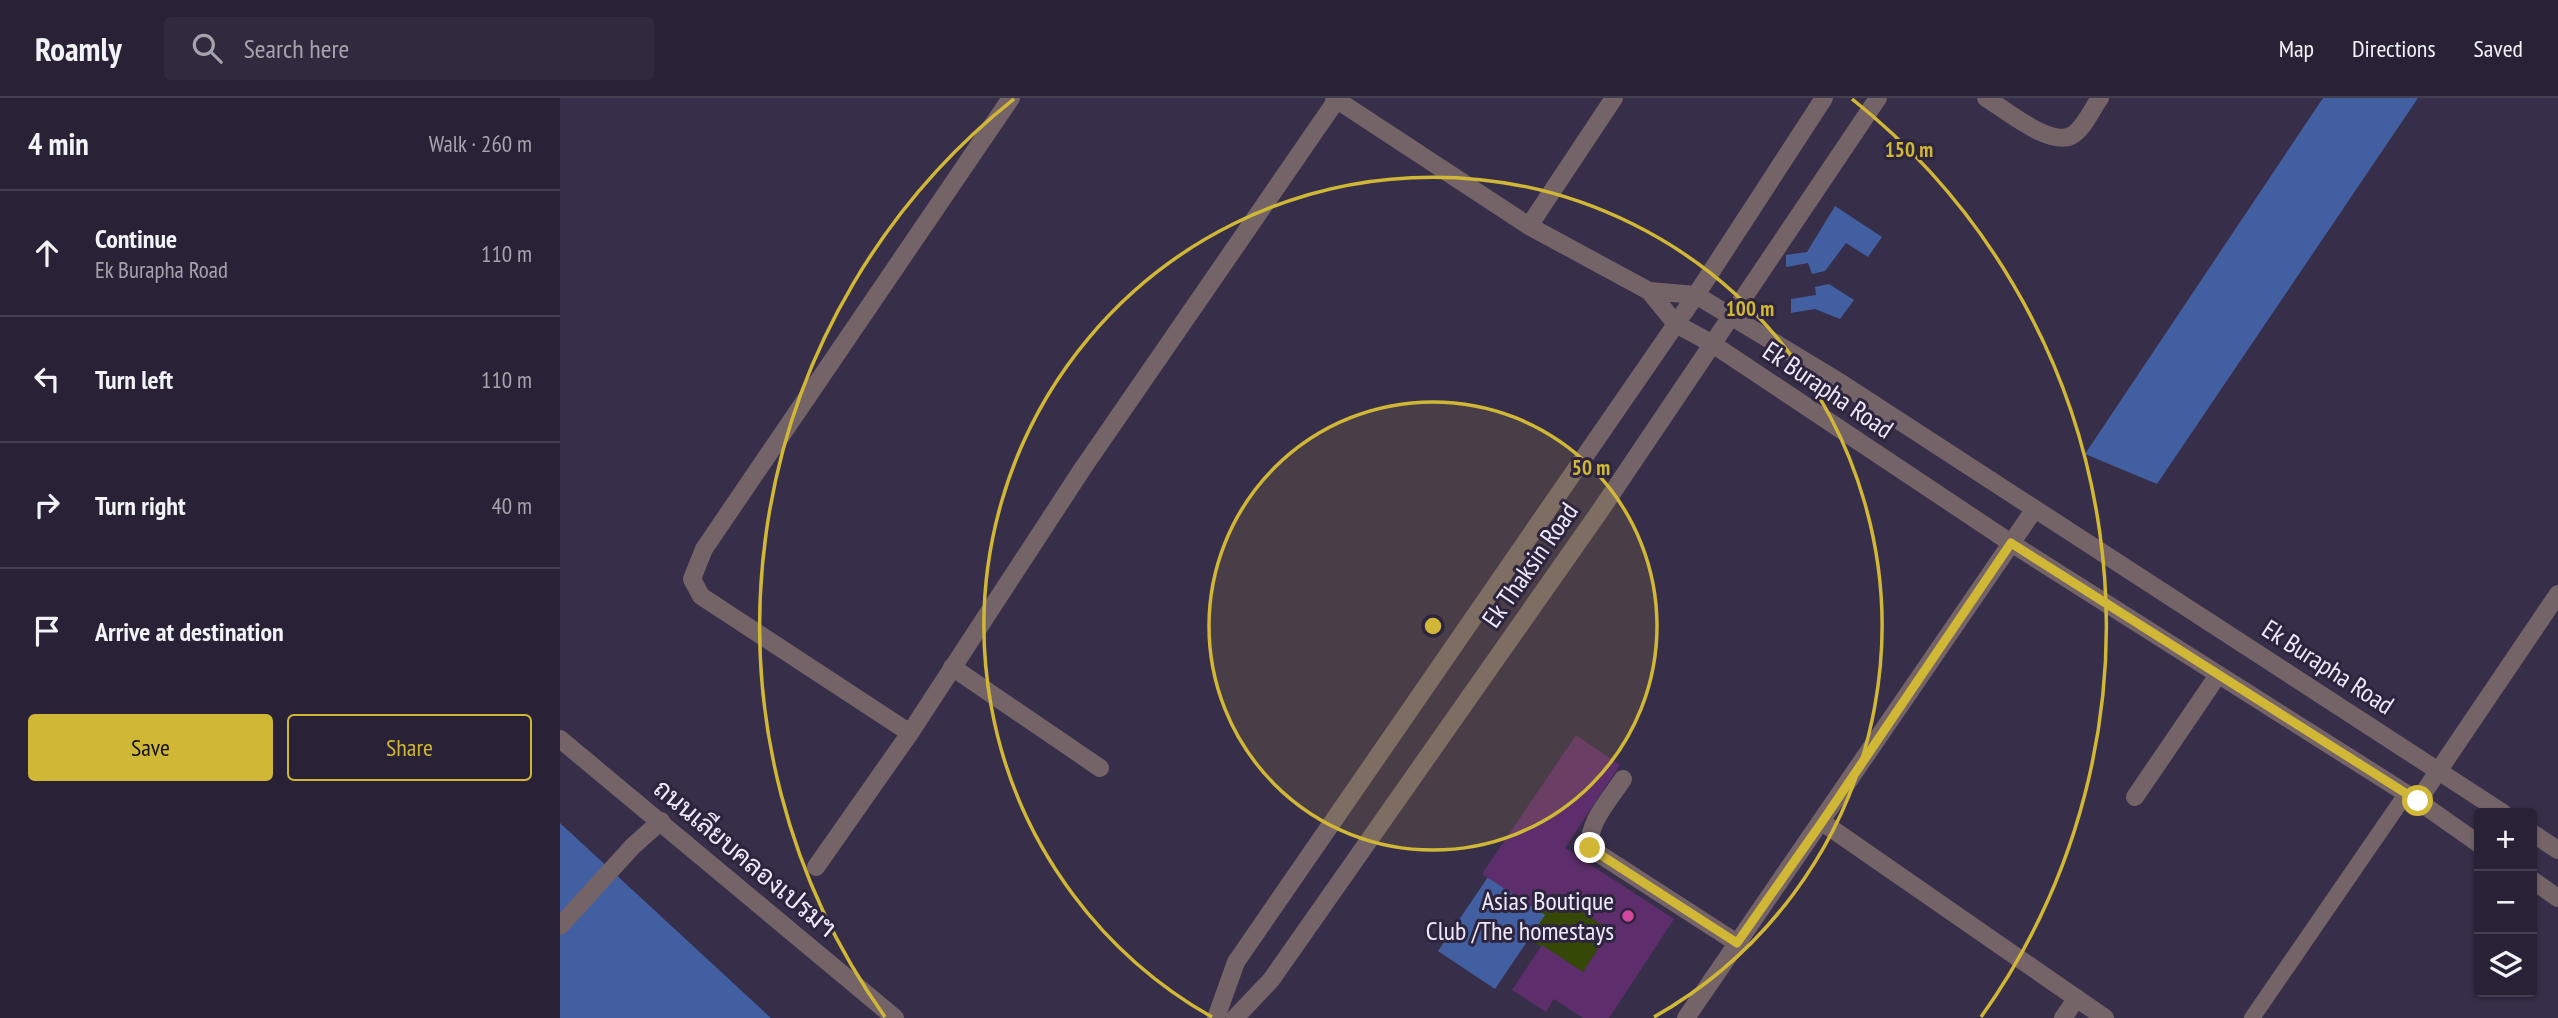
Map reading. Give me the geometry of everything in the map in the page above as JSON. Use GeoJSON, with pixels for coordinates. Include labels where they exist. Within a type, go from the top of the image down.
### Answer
{"type":"FeatureCollection","features":[{"type":"Feature","properties":{"kind":"street"},"geometry":{"type":"LineString","coordinates":[[910,733],[701,596],[692,579],[704,548],[1011,98]]}},
{"type":"Feature","properties":{"kind":"street"},"geometry":{"type":"LineString","coordinates":[[1530,226],[1614,98]]}},
{"type":"Feature","properties":{"kind":"street","name":"Ek Thaksin Road"},"geometry":{"type":"LineString","coordinates":[[1216,1018],[1236,962],[1696,295],[1824,98]]}},
{"type":"Feature","properties":{"kind":"street","name":"Ek Thaksin Road"},"geometry":{"type":"LineString","coordinates":[[1235,1018],[1271,980],[1602,508],[1878,98]]}},
{"type":"Feature","properties":{"kind":"street"},"geometry":{"type":"LineString","coordinates":[[1986,98],[2049,137],[2062,140],[2080,129],[2100,98]]}},
{"type":"Feature","properties":{"kind":"street"},"geometry":{"type":"LineString","coordinates":[[816,867],[910,733],[1083,468],[1336,99],[1530,226],[1649,291]]}},
{"type":"Feature","properties":{"kind":"street","name":"Ek Burapha Road"},"geometry":{"type":"LineString","coordinates":[[1649,291],[1696,295],[1841,383],[2496,808]]}},
{"type":"Feature","properties":{"kind":"street","name":"Ek Burapha Road"},"geometry":{"type":"LineString","coordinates":[[1649,291],[1675,324],[1711,343],[2011,543],[2412,798],[2474,841]]}},
{"type":"Feature","properties":{"kind":"street"},"geometry":{"type":"LineString","coordinates":[[1686,1018],[2034,510]]}},
{"type":"Feature","properties":{"kind":"street"},"geometry":{"type":"LineString","coordinates":[[2412,798],[2440,770],[2558,594]]}},
{"type":"Feature","properties":{"kind":"street"},"geometry":{"type":"LineString","coordinates":[[952,667],[1100,768]]}},
{"type":"Feature","properties":{"kind":"street"},"geometry":{"type":"LineString","coordinates":[[2135,797],[2218,675]]}},
{"type":"Feature","properties":{"kind":"street","name":"ถนนเลียบคลองเปรมฯ"},"geometry":{"type":"LineString","coordinates":[[560,739],[895,1018]]}},
{"type":"Feature","properties":{"kind":"street"},"geometry":{"type":"LineString","coordinates":[[1623,779],[1596,820],[1589,838],[1590,848],[1737,943]]}},
{"type":"Feature","properties":{"kind":"street"},"geometry":{"type":"LineString","coordinates":[[560,926],[633,846],[661,821]]}},
{"type":"Feature","properties":{"kind":"street"},"geometry":{"type":"LineString","coordinates":[[1822,822],[2105,1018]]}},
{"type":"Feature","properties":{"kind":"street"},"geometry":{"type":"LineString","coordinates":[[2537,835],[2558,850]]}},
{"type":"Feature","properties":{"kind":"street"},"geometry":{"type":"LineString","coordinates":[[2537,883],[2558,898]]}},
{"type":"Feature","properties":{"kind":"street"},"geometry":{"type":"LineString","coordinates":[[2063,1018],[2077,998]]}},
{"type":"Feature","properties":{"kind":"lane"},"geometry":{"type":"LineString","coordinates":[[2252,1018],[2412,798]]}},
{"type":"Feature","properties":{"kind":"green space"},"geometry":{"type":"Polygon","coordinates":[[[1553,893],[1610,930],[1583,972],[1529,939],[1544,915],[1541,912],[1553,893]]]}},
{"type":"Feature","properties":{"kind":"water"},"geometry":{"type":"Polygon","coordinates":[[[2323,98],[2418,98],[2157,484],[2085,454],[2323,98]]]}},
{"type":"Feature","properties":{"kind":"water"},"geometry":{"type":"Polygon","coordinates":[[[1835,206],[1882,237],[1868,257],[1846,243],[1825,271],[1812,274],[1808,263],[1786,267],[1786,255],[1807,252],[1835,206]]]}},
{"type":"Feature","properties":{"kind":"water"},"geometry":{"type":"Polygon","coordinates":[[[1829,284],[1854,300],[1840,319],[1815,309],[1791,313],[1791,299],[1816,295],[1815,287],[1829,284]]]}},
{"type":"Feature","properties":{"kind":"water"},"geometry":{"type":"Polygon","coordinates":[[[560,823],[771,1018],[560,1018],[560,823]]]}},
{"type":"Feature","properties":{"kind":"water"},"geometry":{"type":"Polygon","coordinates":[[[1488,877],[1545,915],[1495,989],[1438,951],[1488,877]]]}},
{"type":"Feature","properties":{"kind":"building","name":"Asias Boutique Club /The homestays"},"geometry":{"type":"Polygon","coordinates":[[[1576,735],[1620,765],[1565,848],[1674,919],[1609,1018],[1583,1018],[1554,999],[1546,1012],[1512,990],[1542,945],[1583,972],[1610,930],[1553,893],[1541,912],[1482,874],[1576,735]]]}},
{"type":"Feature","properties":{"kind":"place","name":"Asias Boutique Club /The homestays"},"geometry":{"type":"Point","coordinates":[1628,916]}},
{"type":"Feature","properties":{"kind":"route"},"geometry":{"type":"LineString","coordinates":[[1590,848],[1737,943],[2011,543],[2418,801]]}}]}
